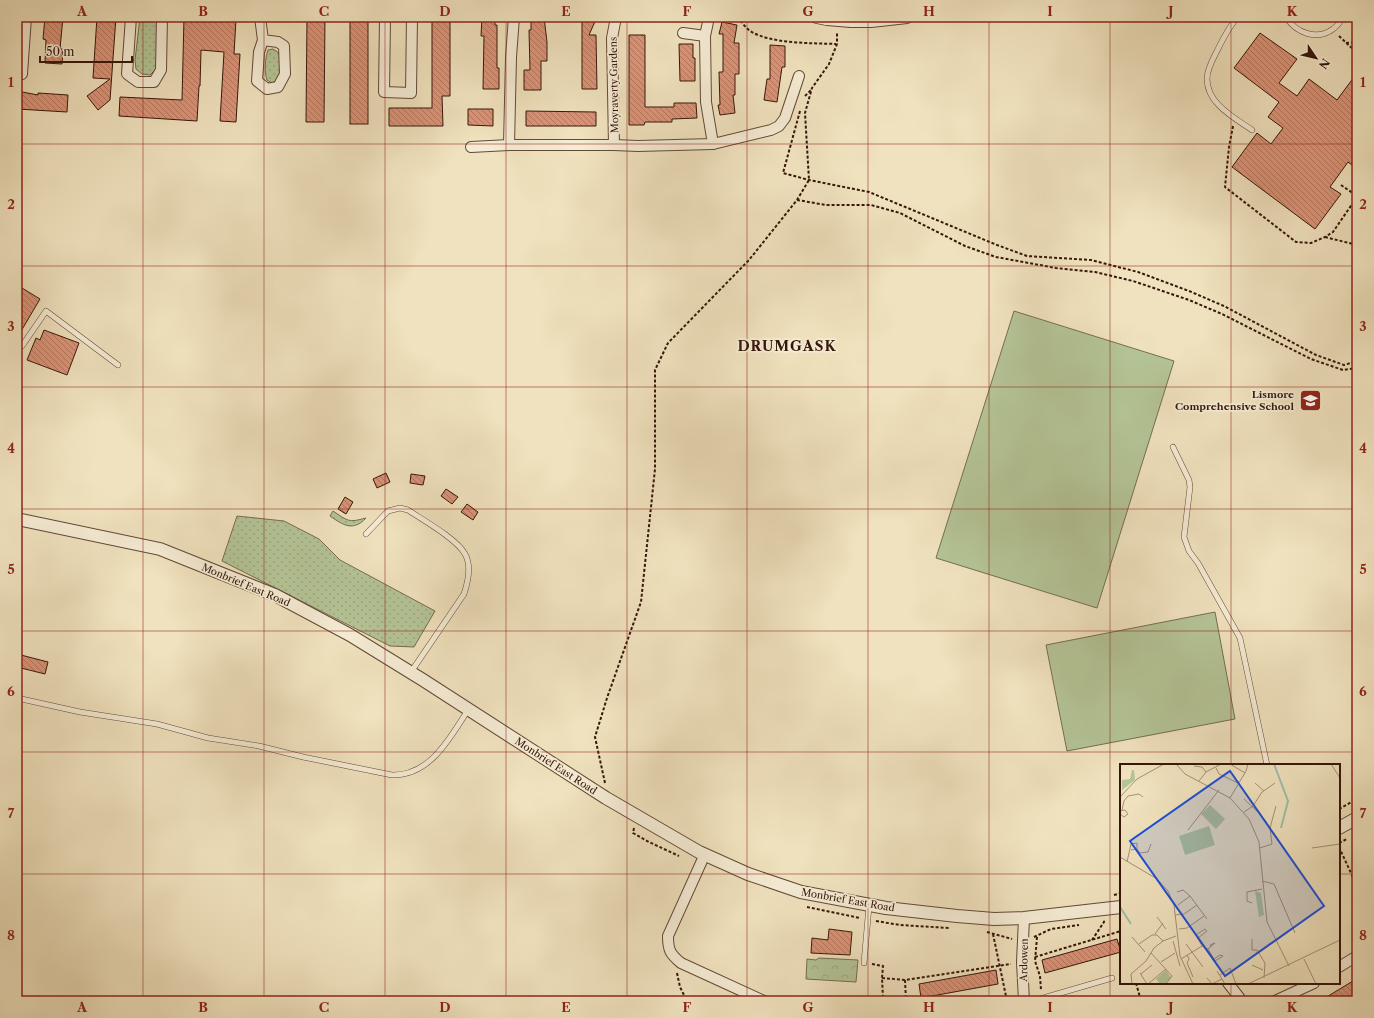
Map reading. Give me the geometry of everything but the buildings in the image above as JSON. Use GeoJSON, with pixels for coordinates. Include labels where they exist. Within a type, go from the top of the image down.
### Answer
{"type":"FeatureCollection","features":[{"type":"Feature","properties":{"kind":"street"},"geometry":{"type":"LineString","coordinates":[[17,73],[22,74],[26,17]]}},
{"type":"Feature","properties":{"kind":"street"},"geometry":{"type":"LineString","coordinates":[[131,17],[127,74],[138,82],[154,82],[161,70],[162,17]]}},
{"type":"Feature","properties":{"kind":"street"},"geometry":{"type":"LineString","coordinates":[[260,17],[263,40],[259,52],[258,81],[267,89],[278,87],[285,74],[284,46],[278,42],[263,40]]}},
{"type":"Feature","properties":{"kind":"street"},"geometry":{"type":"LineString","coordinates":[[385,17],[384,92],[411,93],[412,17]]}},
{"type":"Feature","properties":{"kind":"street"},"geometry":{"type":"LineString","coordinates":[[509,145],[511,57],[514,17]]}},
{"type":"Feature","properties":{"kind":"street","name":"Moyraverty Gardens"},"geometry":{"type":"LineString","coordinates":[[471,147],[509,145],[614,144],[612,38],[616,17]]}},
{"type":"Feature","properties":{"kind":"street"},"geometry":{"type":"LineString","coordinates":[[822,18],[851,21],[871,21],[907,17]]}},
{"type":"Feature","properties":{"kind":"street"},"geometry":{"type":"LineString","coordinates":[[708,22],[705,36],[706,102],[713,144]]}},
{"type":"Feature","properties":{"kind":"street"},"geometry":{"type":"LineString","coordinates":[[683,33],[705,36]]}},
{"type":"Feature","properties":{"kind":"street"},"geometry":{"type":"LineString","coordinates":[[614,144],[638,146],[713,144],[771,130],[779,126],[785,118],[799,76]]}},
{"type":"Feature","properties":{"kind":"street","name":"Monbrief East Road"},"geometry":{"type":"LineString","coordinates":[[17,519],[160,549],[276,595],[350,635],[469,709],[539,756],[606,798],[705,854],[748,874],[801,892],[870,905],[958,916],[994,919],[1024,918],[1120,907]]}},
{"type":"Feature","properties":{"kind":"street"},"geometry":{"type":"LineString","coordinates":[[1340,827],[1357,818]]}},
{"type":"Feature","properties":{"kind":"street"},"geometry":{"type":"LineString","coordinates":[[705,854],[668,936],[668,947],[672,956],[681,963],[764,1001]]}},
{"type":"Feature","properties":{"kind":"street","name":"Ardowen"},"geometry":{"type":"LineString","coordinates":[[1024,918],[1022,962],[1024,1001]]}},
{"type":"Feature","properties":{"kind":"street"},"geometry":{"type":"LineString","coordinates":[[1340,966],[1357,956]]}},
{"type":"Feature","properties":{"kind":"street"},"geometry":{"type":"LineString","coordinates":[[1229,984],[1242,1001]]}},
{"type":"Feature","properties":{"kind":"street"},"geometry":{"type":"LineString","coordinates":[[1275,1001],[1312,984]]}},
{"type":"Feature","properties":{"kind":"lane"},"geometry":{"type":"LineString","coordinates":[[1238,17],[1232,23],[1220,45],[1210,67],[1207,80],[1211,93],[1219,106],[1252,130]]}},
{"type":"Feature","properties":{"kind":"lane"},"geometry":{"type":"LineString","coordinates":[[1286,17],[1297,29],[1310,35],[1326,34],[1341,23],[1342,17]]}},
{"type":"Feature","properties":{"kind":"lane"},"geometry":{"type":"LineString","coordinates":[[17,346],[22,346],[46,311],[118,365]]}},
{"type":"Feature","properties":{"kind":"lane"},"geometry":{"type":"LineString","coordinates":[[1174,447],[1189,480],[1190,487],[1184,537],[1190,551],[1240,638],[1268,764]]}},
{"type":"Feature","properties":{"kind":"lane"},"geometry":{"type":"LineString","coordinates":[[366,534],[388,511],[400,508],[408,510],[456,543],[466,554],[468,580],[464,594],[410,673]]}},
{"type":"Feature","properties":{"kind":"lane"},"geometry":{"type":"LineString","coordinates":[[17,698],[80,712],[157,724],[208,738],[259,746],[303,757],[392,775],[401,775],[416,770],[440,752],[469,709]]}},
{"type":"Feature","properties":{"kind":"lane"},"geometry":{"type":"LineString","coordinates":[[864,962],[870,905]]}},
{"type":"Feature","properties":{"kind":"lane"},"geometry":{"type":"LineString","coordinates":[[1032,1001],[1112,978]]}},
{"type":"Feature","properties":{"kind":"path"},"geometry":{"type":"LineString","coordinates":[[737,17],[749,30],[759,36],[786,41],[836,44]]}},
{"type":"Feature","properties":{"kind":"path"},"geometry":{"type":"LineString","coordinates":[[1333,29],[1357,53]]}},
{"type":"Feature","properties":{"kind":"path"},"geometry":{"type":"LineString","coordinates":[[804,97],[829,64],[836,44],[837,30]]}},
{"type":"Feature","properties":{"kind":"path"},"geometry":{"type":"LineString","coordinates":[[1346,42],[1357,42]]}},
{"type":"Feature","properties":{"kind":"path"},"geometry":{"type":"LineString","coordinates":[[606,798],[605,784],[595,737],[607,698],[641,602],[655,469],[655,370],[668,343],[749,260],[797,200],[809,180],[805,113],[812,88]]}},
{"type":"Feature","properties":{"kind":"path"},"geometry":{"type":"LineString","coordinates":[[800,110],[783,173],[809,180],[869,192],[997,245],[1028,256],[1091,260],[1138,272],[1224,306],[1316,355],[1344,365],[1357,361]]}},
{"type":"Feature","properties":{"kind":"path"},"geometry":{"type":"LineString","coordinates":[[1235,118],[1229,147],[1225,187],[1296,242],[1311,243],[1326,237],[1333,232],[1357,197],[1341,184]]}},
{"type":"Feature","properties":{"kind":"path"},"geometry":{"type":"LineString","coordinates":[[797,200],[826,205],[872,205],[900,213],[965,246],[996,257],[1056,268],[1095,272],[1133,281],[1189,300],[1222,314],[1311,359],[1343,370],[1357,368]]}},
{"type":"Feature","properties":{"kind":"path"},"geometry":{"type":"LineString","coordinates":[[1326,237],[1357,245]]}},
{"type":"Feature","properties":{"kind":"path"},"geometry":{"type":"LineString","coordinates":[[1340,808],[1357,799]]}},
{"type":"Feature","properties":{"kind":"path"},"geometry":{"type":"LineString","coordinates":[[1340,849],[1356,884],[1357,893]]}},
{"type":"Feature","properties":{"kind":"path"},"geometry":{"type":"LineString","coordinates":[[1091,941],[1104,922]]}},
{"type":"Feature","properties":{"kind":"path"},"geometry":{"type":"LineString","coordinates":[[1035,957],[1120,931]]}},
{"type":"Feature","properties":{"kind":"path"},"geometry":{"type":"LineString","coordinates":[[993,933],[998,966],[1007,1001]]}},
{"type":"Feature","properties":{"kind":"path"},"geometry":{"type":"LineString","coordinates":[[1037,937],[1035,961],[1040,976],[1042,998]]}},
{"type":"Feature","properties":{"kind":"path"},"geometry":{"type":"LineString","coordinates":[[672,956],[680,987],[687,1001]]}},
{"type":"Feature","properties":{"kind":"path"},"geometry":{"type":"LineString","coordinates":[[882,978],[905,980],[1035,961]]}},
{"type":"Feature","properties":{"kind":"path"},"geometry":{"type":"LineString","coordinates":[[864,962],[883,966],[883,999],[906,1001],[905,980]]}},
{"type":"Feature","properties":{"kind":"path"},"geometry":{"type":"LineString","coordinates":[[1136,984],[1141,1001]]}},
{"type":"Feature","properties":{"kind":"green space"},"geometry":{"type":"Polygon","coordinates":[[[140,17],[154,17],[155,21],[158,22],[156,69],[150,75],[142,74],[136,69],[135,60],[140,17]]]}},
{"type":"Feature","properties":{"kind":"green space"},"geometry":{"type":"Polygon","coordinates":[[[273,49],[279,53],[280,67],[277,81],[272,83],[267,80],[265,65],[268,50],[273,49]]]}},
{"type":"Feature","properties":{"kind":"green space"},"geometry":{"type":"Polygon","coordinates":[[[1014,311],[1174,361],[1097,608],[936,558],[1014,311]]]}},
{"type":"Feature","properties":{"kind":"green space"},"geometry":{"type":"Polygon","coordinates":[[[333,511],[352,521],[366,518],[357,525],[348,526],[330,516],[333,511]]]}},
{"type":"Feature","properties":{"kind":"green space"},"geometry":{"type":"Polygon","coordinates":[[[237,516],[284,521],[319,539],[340,560],[435,611],[414,647],[390,646],[222,561],[237,516]]]}},
{"type":"Feature","properties":{"kind":"green space"},"geometry":{"type":"Polygon","coordinates":[[[1215,612],[1235,719],[1067,751],[1046,645],[1215,612]]]}},
{"type":"Feature","properties":{"kind":"green space"},"geometry":{"type":"Polygon","coordinates":[[[819,958],[858,960],[856,982],[806,979],[807,959],[816,960],[819,958]]]}},
{"type":"Feature","properties":{"kind":"place","name":"Lismore Comprehensive School"},"geometry":{"type":"Point","coordinates":[1310,400]}},
{"type":"Feature","properties":{"kind":"district","name":"DRUMGASK"},"geometry":{"type":"Point","coordinates":[787,346]}}]}
